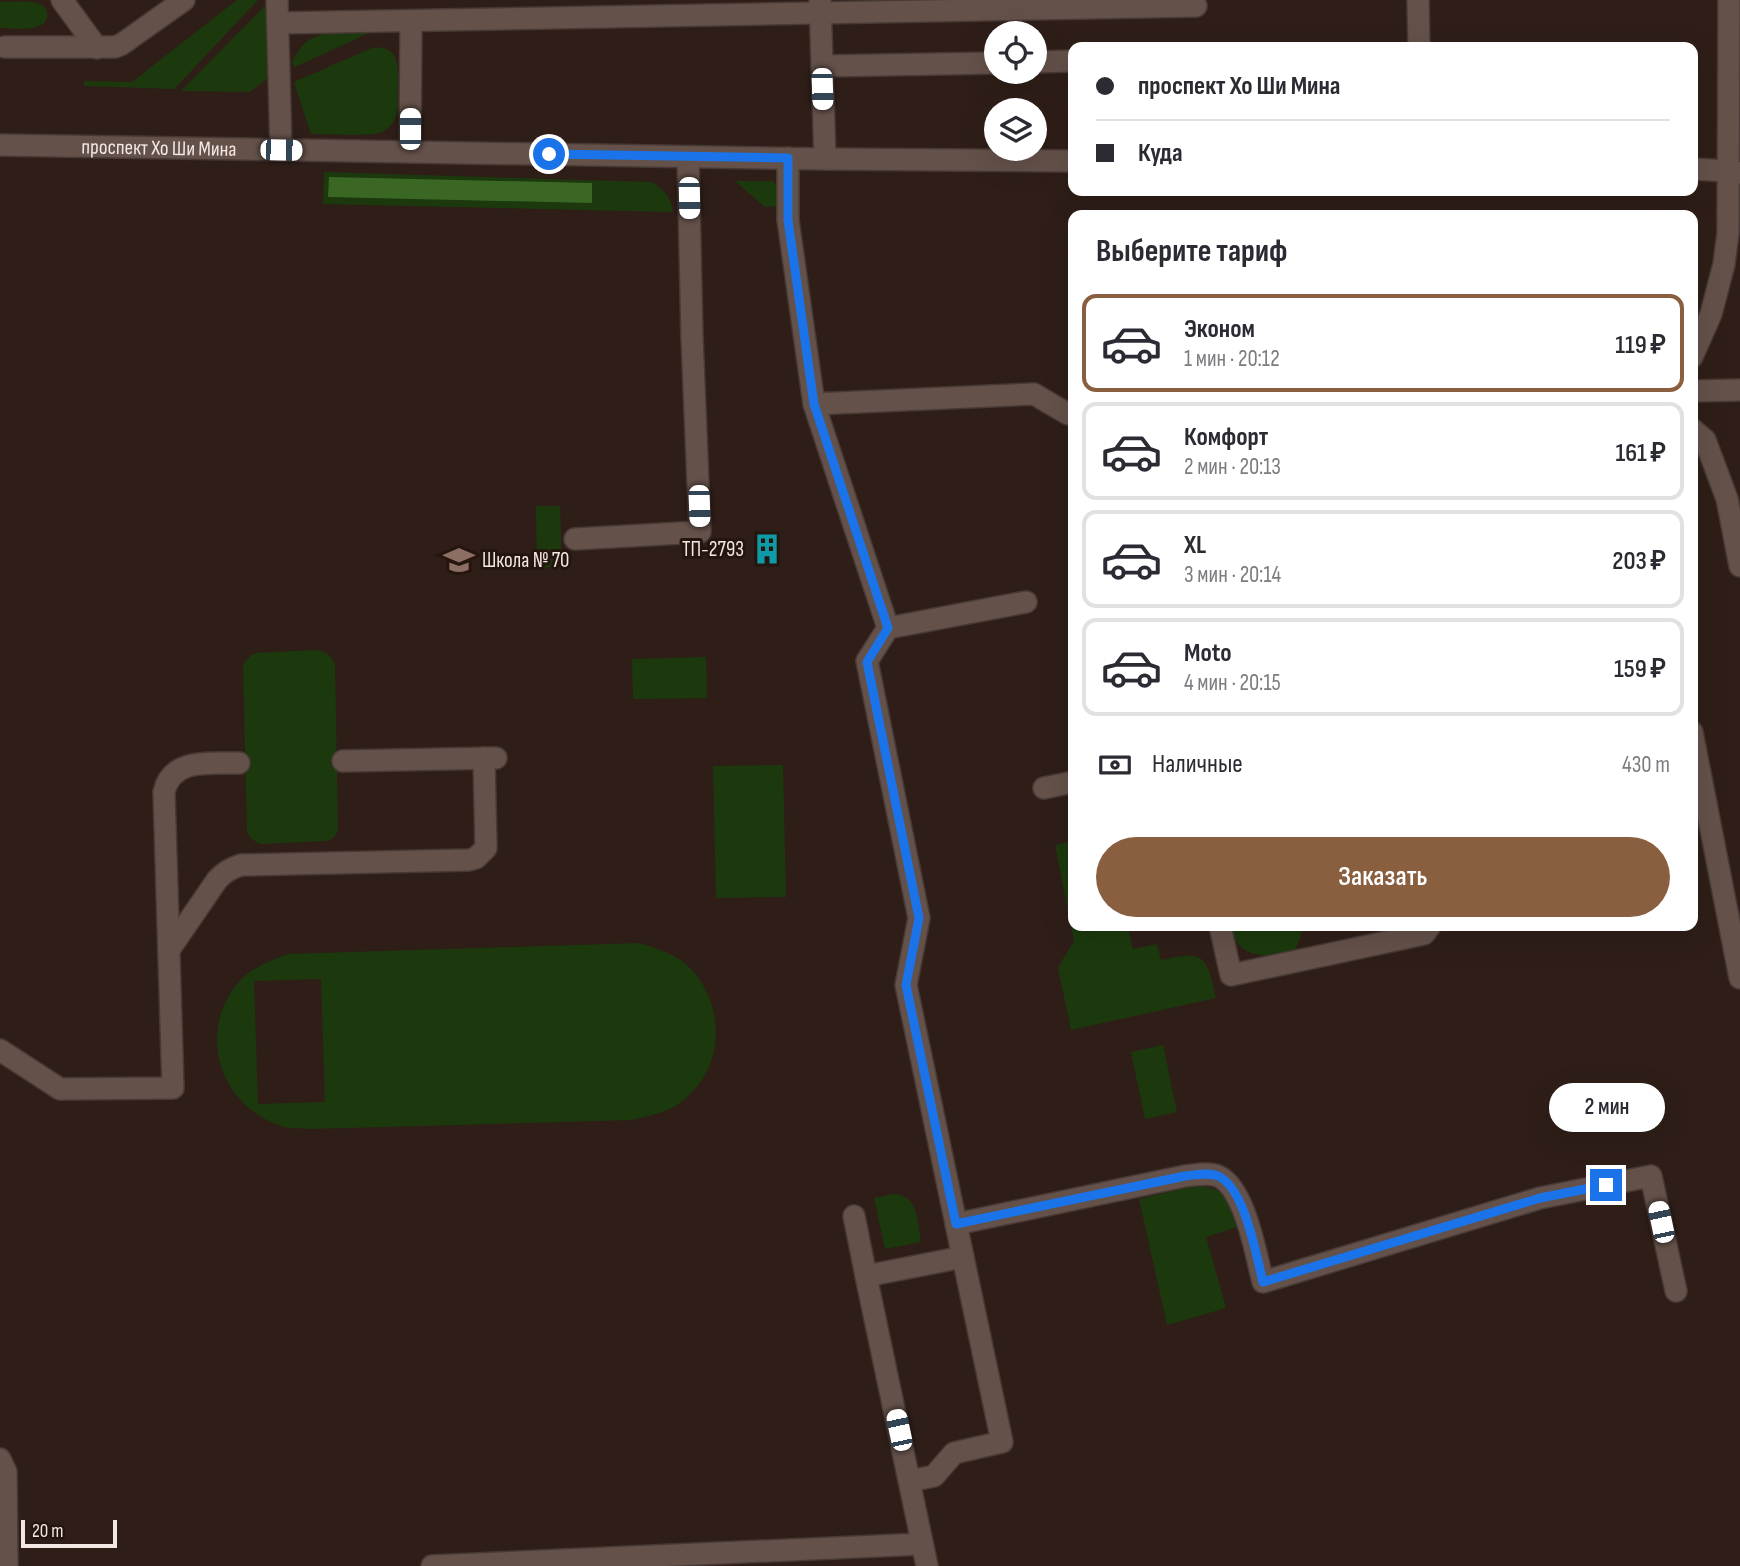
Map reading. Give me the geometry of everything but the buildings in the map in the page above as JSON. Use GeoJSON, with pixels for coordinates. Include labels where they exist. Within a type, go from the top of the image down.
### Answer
{"type":"FeatureCollection","features":[{"type":"Feature","properties":{"kind":"street"},"geometry":{"type":"LineString","coordinates":[[62,0],[97,48]]}},
{"type":"Feature","properties":{"kind":"street"},"geometry":{"type":"LineString","coordinates":[[5,47],[115,47],[184,0]]}},
{"type":"Feature","properties":{"kind":"street"},"geometry":{"type":"LineString","coordinates":[[277,0],[281,150]]}},
{"type":"Feature","properties":{"kind":"street"},"geometry":{"type":"LineString","coordinates":[[1418,0],[1419,42]]}},
{"type":"Feature","properties":{"kind":"street"},"geometry":{"type":"LineString","coordinates":[[1698,344],[1732,264],[1728,233],[1734,172],[1735,40],[1729,0]]}},
{"type":"Feature","properties":{"kind":"street"},"geometry":{"type":"LineString","coordinates":[[278,23],[411,21],[820,6],[1196,6]]}},
{"type":"Feature","properties":{"kind":"street"},"geometry":{"type":"LineString","coordinates":[[820,6],[825,159]]}},
{"type":"Feature","properties":{"kind":"street"},"geometry":{"type":"LineString","coordinates":[[410,152],[411,21]]}},
{"type":"Feature","properties":{"kind":"street"},"geometry":{"type":"LineString","coordinates":[[1047,62],[1068,61]]}},
{"type":"Feature","properties":{"kind":"street"},"geometry":{"type":"LineString","coordinates":[[822,66],[984,63]]}},
{"type":"Feature","properties":{"kind":"street","name":"проспект Хо Ши Мина"},"geometry":{"type":"LineString","coordinates":[[0,145],[1068,161]]}},
{"type":"Feature","properties":{"kind":"street"},"geometry":{"type":"LineString","coordinates":[[575,539],[700,532],[688,157]]}},
{"type":"Feature","properties":{"kind":"street"},"geometry":{"type":"LineString","coordinates":[[788,158],[788,220],[814,404],[888,628]]}},
{"type":"Feature","properties":{"kind":"street"},"geometry":{"type":"LineString","coordinates":[[1698,169],[1734,172]]}},
{"type":"Feature","properties":{"kind":"street"},"geometry":{"type":"LineString","coordinates":[[1698,391],[1740,390]]}},
{"type":"Feature","properties":{"kind":"street"},"geometry":{"type":"LineString","coordinates":[[814,404],[1034,394],[1068,414]]}},
{"type":"Feature","properties":{"kind":"street"},"geometry":{"type":"LineString","coordinates":[[1698,434],[1705,440],[1727,499],[1740,566]]}},
{"type":"Feature","properties":{"kind":"street"},"geometry":{"type":"LineString","coordinates":[[910,1481],[934,1476],[954,1453],[1002,1442],[906,985],[919,918],[867,662],[888,628],[1026,602]]}},
{"type":"Feature","properties":{"kind":"street"},"geometry":{"type":"LineString","coordinates":[[169,950],[222,874],[241,865],[469,860],[476,858],[486,848],[490,758],[343,761]]}},
{"type":"Feature","properties":{"kind":"street"},"geometry":{"type":"LineString","coordinates":[[0,1049],[60,1089],[173,1087],[164,792],[166,783],[180,768],[189,765],[239,763]]}},
{"type":"Feature","properties":{"kind":"street"},"geometry":{"type":"LineString","coordinates":[[1698,763],[1740,978]]}},
{"type":"Feature","properties":{"kind":"street"},"geometry":{"type":"LineString","coordinates":[[1044,788],[1068,783]]}},
{"type":"Feature","properties":{"kind":"street"},"geometry":{"type":"LineString","coordinates":[[1221,931],[1231,975],[1424,934],[1426,931]]}},
{"type":"Feature","properties":{"kind":"street"},"geometry":{"type":"LineString","coordinates":[[956,1224],[1185,1176],[1217,1176],[1228,1182],[1242,1205],[1263,1282],[1540,1198],[1651,1176],[1676,1291]]}},
{"type":"Feature","properties":{"kind":"street"},"geometry":{"type":"LineString","coordinates":[[854,1216],[927,1566]]}},
{"type":"Feature","properties":{"kind":"street"},"geometry":{"type":"LineString","coordinates":[[866,1276],[963,1257]]}},
{"type":"Feature","properties":{"kind":"street"},"geometry":{"type":"LineString","coordinates":[[0,1459],[6,1472],[7,1566]]}},
{"type":"Feature","properties":{"kind":"street"},"geometry":{"type":"LineString","coordinates":[[432,1566],[766,1558],[922,1544]]}},
{"type":"Feature","properties":{"kind":"green space"},"geometry":{"type":"Polygon","coordinates":[[[237,0],[258,0],[174,89],[84,86],[84,81],[132,82],[237,0]]]}},
{"type":"Feature","properties":{"kind":"green space"},"geometry":{"type":"Polygon","coordinates":[[[0,2],[40,4],[46,9],[47,19],[37,27],[0,28],[0,2]]]}},
{"type":"Feature","properties":{"kind":"green space"},"geometry":{"type":"Polygon","coordinates":[[[266,5],[268,78],[250,92],[181,91],[266,5]]]}},
{"type":"Feature","properties":{"kind":"green space"},"geometry":{"type":"Polygon","coordinates":[[[328,33],[369,33],[295,67],[292,62],[302,46],[310,39],[328,33]]]}},
{"type":"Feature","properties":{"kind":"green space"},"geometry":{"type":"Polygon","coordinates":[[[372,48],[388,50],[396,60],[398,106],[392,123],[376,134],[311,134],[294,82],[372,48]]]}},
{"type":"Feature","properties":{"kind":"green space"},"geometry":{"type":"Polygon","coordinates":[[[324,172],[651,182],[666,194],[673,212],[323,204],[324,172]]]}},
{"type":"Feature","properties":{"kind":"green space"},"geometry":{"type":"Polygon","coordinates":[[[329,177],[592,183],[592,203],[328,197],[329,177]]]}},
{"type":"Feature","properties":{"kind":"green space"},"geometry":{"type":"Polygon","coordinates":[[[735,181],[772,181],[777,185],[779,206],[765,207],[735,181]]]}},
{"type":"Feature","properties":{"kind":"green space"},"geometry":{"type":"Polygon","coordinates":[[[536,506],[560,506],[562,567],[537,568],[536,506]]]}},
{"type":"Feature","properties":{"kind":"green space"},"geometry":{"type":"Polygon","coordinates":[[[316,650],[328,654],[335,665],[338,830],[333,838],[325,841],[261,844],[252,839],[247,831],[243,665],[251,655],[257,653],[316,650]]]}},
{"type":"Feature","properties":{"kind":"green space"},"geometry":{"type":"Polygon","coordinates":[[[706,657],[707,698],[633,699],[632,659],[706,657]]]}},
{"type":"Feature","properties":{"kind":"green space"},"geometry":{"type":"Polygon","coordinates":[[[783,765],[786,897],[716,898],[713,766],[783,765]]]}},
{"type":"Feature","properties":{"kind":"green space"},"geometry":{"type":"Polygon","coordinates":[[[1068,842],[1068,911],[1055,845],[1068,842]]]}},
{"type":"Feature","properties":{"kind":"green space"},"geometry":{"type":"Polygon","coordinates":[[[1072,931],[1129,931],[1133,949],[1157,944],[1161,960],[1196,957],[1202,960],[1210,973],[1216,998],[1071,1030],[1058,968],[1074,941],[1072,931]]]}},
{"type":"Feature","properties":{"kind":"green space"},"geometry":{"type":"Polygon","coordinates":[[[1232,931],[1302,931],[1295,952],[1273,955],[1247,951],[1232,931]]]}},
{"type":"Feature","properties":{"kind":"green space"},"geometry":{"type":"Polygon","coordinates":[[[640,943],[681,960],[703,985],[715,1018],[713,1053],[708,1070],[685,1099],[666,1110],[631,1120],[289,1128],[258,1115],[241,1101],[229,1084],[221,1065],[217,1044],[225,1003],[237,984],[254,969],[288,954],[640,943]],[[321,979],[254,981],[258,1104],[325,1102],[321,979]]]}},
{"type":"Feature","properties":{"kind":"green space"},"geometry":{"type":"Polygon","coordinates":[[[1163,1045],[1177,1112],[1145,1119],[1131,1052],[1163,1045]]]}},
{"type":"Feature","properties":{"kind":"green space"},"geometry":{"type":"Polygon","coordinates":[[[1190,1187],[1211,1188],[1223,1195],[1228,1201],[1237,1227],[1206,1237],[1226,1308],[1167,1325],[1139,1199],[1190,1187]]]}},
{"type":"Feature","properties":{"kind":"green space"},"geometry":{"type":"Polygon","coordinates":[[[901,1195],[912,1204],[921,1242],[885,1249],[874,1198],[901,1195]]]}},
{"type":"Feature","properties":{"kind":"place","name":"ТП-2793"},"geometry":{"type":"Point","coordinates":[767,549]}},
{"type":"Feature","properties":{"kind":"place","name":"Школа № 70"},"geometry":{"type":"Point","coordinates":[459,560]}},
{"type":"Feature","properties":{"kind":"route"},"geometry":{"type":"LineString","coordinates":[[549,154],[788,158],[788,220],[814,404],[888,628],[867,662],[919,918],[906,985],[956,1224],[1185,1176],[1217,1176],[1228,1182],[1242,1205],[1263,1282],[1540,1198],[1606,1185]]}}]}
